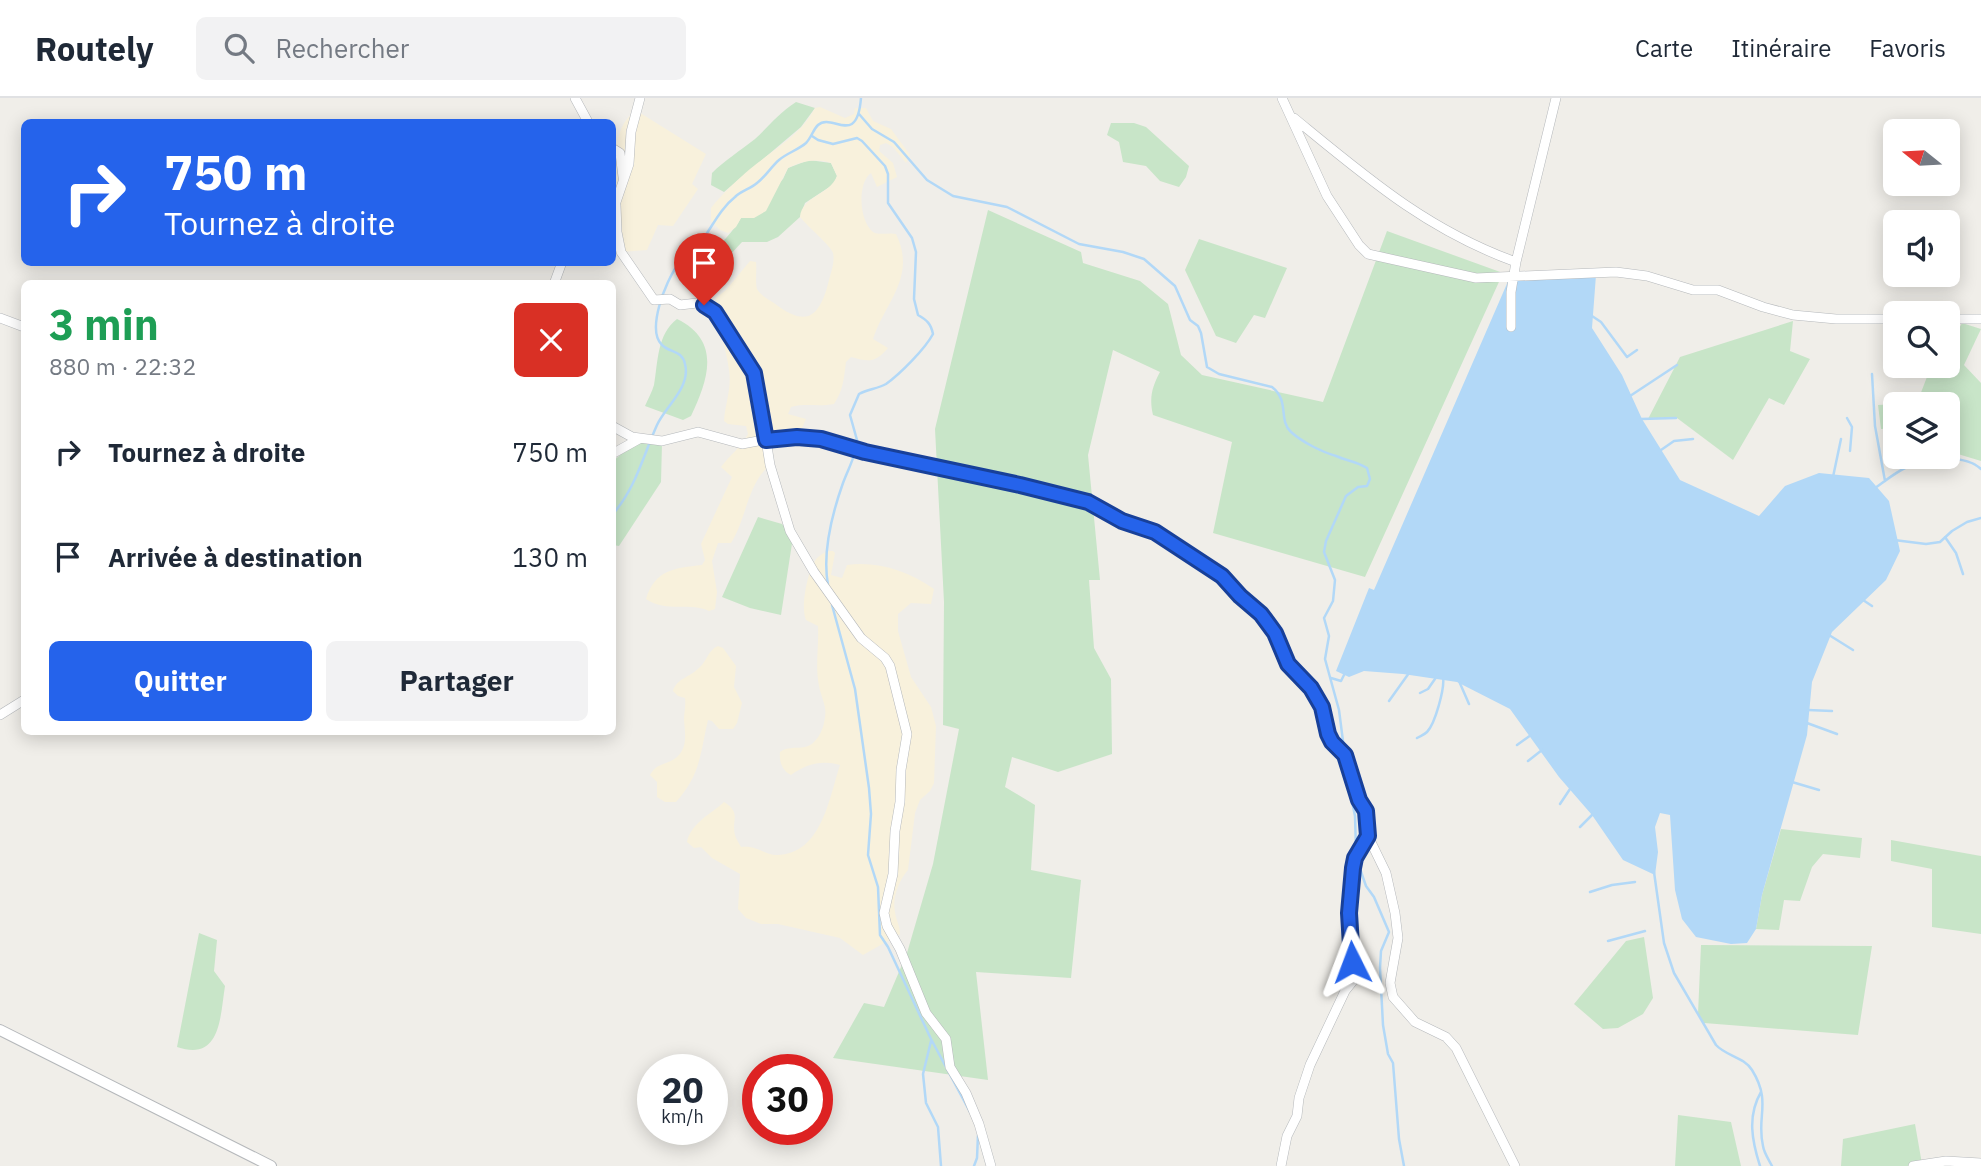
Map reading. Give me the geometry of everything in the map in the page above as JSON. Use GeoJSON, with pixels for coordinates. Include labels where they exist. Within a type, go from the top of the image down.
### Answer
{"type":"FeatureCollection","features":[{"type":"Feature","properties":{"kind":"street"},"geometry":{"type":"LineString","coordinates":[[575,98],[586,119]]}},
{"type":"Feature","properties":{"kind":"street"},"geometry":{"type":"LineString","coordinates":[[616,202],[629,164],[631,132],[640,98]]}},
{"type":"Feature","properties":{"kind":"street"},"geometry":{"type":"LineString","coordinates":[[1273,98],[1290,115],[1416,214],[1477,248],[1516,262]]}},
{"type":"Feature","properties":{"kind":"street"},"geometry":{"type":"LineString","coordinates":[[1282,98],[1327,196],[1364,252],[1414,266],[1476,278],[1616,272],[1636,274],[1693,290],[1718,290],[1763,307],[1793,314],[1836,320],[1883,319]]}},
{"type":"Feature","properties":{"kind":"street"},"geometry":{"type":"LineString","coordinates":[[1511,327],[1510,292],[1513,276],[1556,98]]}},
{"type":"Feature","properties":{"kind":"street"},"geometry":{"type":"LineString","coordinates":[[616,150],[620,153],[622,161],[623,182]]}},
{"type":"Feature","properties":{"kind":"street"},"geometry":{"type":"LineString","coordinates":[[616,224],[621,252],[654,300],[670,299],[680,304],[704,305],[715,312],[731,335],[754,373],[770,465],[790,531],[814,572],[861,638],[885,658],[890,666],[907,734],[895,831],[894,874],[884,913],[887,926],[905,960],[926,1013],[946,1039],[950,1067],[966,1093],[979,1124],[991,1166]]}},
{"type":"Feature","properties":{"kind":"street"},"geometry":{"type":"LineString","coordinates":[[0,318],[21,326]]}},
{"type":"Feature","properties":{"kind":"street"},"geometry":{"type":"LineString","coordinates":[[1960,319],[1981,318]]}},
{"type":"Feature","properties":{"kind":"street"},"geometry":{"type":"LineString","coordinates":[[616,428],[639,439],[662,441],[698,432],[742,444],[797,437],[821,439],[865,452],[1020,485],[1088,502],[1122,521],[1155,532],[1222,576],[1261,614],[1275,633],[1288,664],[1311,688],[1322,707],[1332,742],[1345,755],[1359,800],[1366,811],[1368,836],[1386,873],[1395,913],[1398,938],[1390,983],[1393,997],[1415,1022],[1446,1037],[1456,1048],[1515,1166]]}},
{"type":"Feature","properties":{"kind":"street"},"geometry":{"type":"LineString","coordinates":[[616,452],[639,439]]}},
{"type":"Feature","properties":{"kind":"street"},"geometry":{"type":"LineString","coordinates":[[0,715],[21,702]]}},
{"type":"Feature","properties":{"kind":"street"},"geometry":{"type":"LineString","coordinates":[[1281,1166],[1287,1136],[1297,1116],[1299,1098],[1310,1065],[1345,991],[1353,981],[1349,913],[1353,868],[1355,858],[1368,836]]}},
{"type":"Feature","properties":{"kind":"street"},"geometry":{"type":"LineString","coordinates":[[0,1030],[271,1166]]}},
{"type":"Feature","properties":{"kind":"street"},"geometry":{"type":"LineString","coordinates":[[1913,1166],[1947,1161],[1981,1163]]}},
{"type":"Feature","properties":{"kind":"green space"},"geometry":{"type":"Polygon","coordinates":[[[796,102],[815,108],[801,127],[724,192],[711,185],[712,173],[796,102]]]}},
{"type":"Feature","properties":{"kind":"green space"},"geometry":{"type":"Polygon","coordinates":[[[1111,123],[1134,123],[1146,127],[1189,166],[1179,187],[1160,181],[1146,166],[1123,162],[1119,142],[1107,135],[1111,123]]]}},
{"type":"Feature","properties":{"kind":"green space"},"geometry":{"type":"Polygon","coordinates":[[[809,160],[831,163],[837,176],[834,184],[805,203],[800,217],[778,237],[767,242],[742,242],[717,269],[683,280],[679,274],[682,270],[703,259],[716,248],[741,218],[747,216],[783,179],[788,168],[809,160]]]}},
{"type":"Feature","properties":{"kind":"green space"},"geometry":{"type":"Polygon","coordinates":[[[988,210],[1081,252],[1083,263],[1140,281],[1168,304],[1181,355],[1202,375],[1323,402],[1387,231],[1503,273],[1365,577],[1213,533],[1232,442],[1153,415],[1152,393],[1160,372],[1113,350],[1088,455],[1100,580],[1089,580],[1094,648],[1111,679],[1112,754],[1058,772],[1012,757],[1005,787],[1035,805],[1031,870],[1081,880],[1071,978],[976,972],[988,1080],[833,1058],[864,1003],[884,1007],[907,953],[933,864],[959,729],[943,725],[944,602],[935,429],[988,210]]]}},
{"type":"Feature","properties":{"kind":"green space"},"geometry":{"type":"Polygon","coordinates":[[[1199,239],[1287,268],[1265,318],[1254,315],[1236,343],[1216,336],[1185,270],[1199,239]]]}},
{"type":"Feature","properties":{"kind":"green space"},"geometry":{"type":"Polygon","coordinates":[[[677,319],[701,338],[707,362],[706,375],[697,402],[691,416],[683,420],[645,406],[654,385],[662,340],[670,325],[677,319]]]}},
{"type":"Feature","properties":{"kind":"green space"},"geometry":{"type":"Polygon","coordinates":[[[1793,321],[1790,351],[1810,359],[1784,405],[1769,398],[1733,460],[1677,418],[1648,419],[1680,357],[1793,321]]]}},
{"type":"Feature","properties":{"kind":"green space"},"geometry":{"type":"Polygon","coordinates":[[[1962,323],[1981,329],[1964,365],[1981,383],[1981,461],[1960,455],[1960,392],[1921,392],[1927,378],[1960,378],[1962,323]]]}},
{"type":"Feature","properties":{"kind":"green space"},"geometry":{"type":"Polygon","coordinates":[[[1878,405],[1883,405],[1883,429],[1881,429],[1878,405]]]}},
{"type":"Feature","properties":{"kind":"green space"},"geometry":{"type":"Polygon","coordinates":[[[639,439],[662,443],[661,482],[619,546],[616,546],[616,459],[639,439]]]}},
{"type":"Feature","properties":{"kind":"green space"},"geometry":{"type":"Polygon","coordinates":[[[758,517],[782,524],[793,537],[781,615],[750,608],[722,597],[758,517]]]}},
{"type":"Feature","properties":{"kind":"green space"},"geometry":{"type":"Polygon","coordinates":[[[1781,829],[1862,838],[1860,858],[1823,854],[1812,867],[1800,901],[1784,900],[1779,930],[1756,929],[1762,895],[1781,829]]]}},
{"type":"Feature","properties":{"kind":"green space"},"geometry":{"type":"Polygon","coordinates":[[[1891,840],[1981,856],[1981,934],[1932,927],[1932,869],[1891,861],[1891,840]]]}},
{"type":"Feature","properties":{"kind":"green space"},"geometry":{"type":"Polygon","coordinates":[[[199,933],[217,940],[214,971],[225,986],[216,1034],[202,1048],[191,1050],[177,1047],[199,933]]]}},
{"type":"Feature","properties":{"kind":"green space"},"geometry":{"type":"Polygon","coordinates":[[[1644,937],[1653,998],[1643,1014],[1618,1028],[1603,1029],[1574,1004],[1626,941],[1644,937]]]}},
{"type":"Feature","properties":{"kind":"green space"},"geometry":{"type":"Polygon","coordinates":[[[1701,945],[1872,946],[1858,1035],[1704,1023],[1698,1014],[1701,945]]]}},
{"type":"Feature","properties":{"kind":"green space"},"geometry":{"type":"Polygon","coordinates":[[[1678,1115],[1731,1122],[1741,1166],[1675,1166],[1678,1115]]]}},
{"type":"Feature","properties":{"kind":"green space"},"geometry":{"type":"Polygon","coordinates":[[[1915,1124],[1922,1164],[1841,1166],[1843,1139],[1915,1124]]]}},
{"type":"Feature","properties":{"kind":"sand"},"geometry":{"type":"Polygon","coordinates":[[[820,107],[845,118],[854,114],[855,108],[866,108],[873,121],[891,129],[910,155],[906,163],[893,147],[886,143],[880,145],[879,151],[893,163],[897,177],[877,187],[871,173],[866,178],[862,193],[863,211],[868,227],[876,233],[896,234],[902,249],[903,263],[897,289],[873,339],[888,348],[875,359],[851,357],[846,362],[844,379],[834,404],[791,407],[788,414],[806,419],[798,437],[766,440],[770,465],[756,482],[731,543],[718,543],[712,561],[717,592],[715,609],[709,611],[695,607],[662,606],[646,599],[650,589],[660,576],[667,572],[702,565],[705,560],[701,544],[732,477],[721,467],[748,434],[746,426],[724,421],[730,377],[717,316],[716,298],[750,261],[756,262],[757,289],[764,297],[795,315],[803,317],[816,311],[825,293],[834,260],[833,253],[800,217],[806,204],[829,187],[837,176],[831,163],[825,161],[809,161],[788,168],[766,211],[754,218],[741,218],[736,227],[728,233],[720,230],[711,221],[711,208],[745,174],[794,134],[815,108],[820,107]]]}},
{"type":"Feature","properties":{"kind":"sand"},"geometry":{"type":"Polygon","coordinates":[[[637,111],[706,154],[692,184],[698,189],[673,226],[658,225],[647,250],[621,252],[616,251],[616,148],[626,119],[637,111]]]}},
{"type":"Feature","properties":{"kind":"sand"},"geometry":{"type":"Polygon","coordinates":[[[827,551],[835,553],[831,575],[842,578],[847,565],[881,566],[903,572],[934,589],[931,604],[911,603],[898,614],[898,631],[911,677],[931,707],[936,726],[934,783],[920,800],[915,813],[908,870],[895,895],[894,907],[900,934],[863,955],[840,938],[778,924],[761,924],[746,918],[738,909],[740,874],[712,858],[701,847],[694,848],[687,842],[697,824],[724,802],[733,810],[735,835],[741,847],[752,847],[772,855],[792,852],[804,845],[821,822],[840,765],[814,764],[791,775],[783,768],[780,752],[810,745],[819,736],[824,724],[825,709],[817,671],[818,626],[806,620],[804,606],[811,570],[817,558],[827,551]]]}},
{"type":"Feature","properties":{"kind":"sand"},"geometry":{"type":"Polygon","coordinates":[[[718,646],[723,648],[736,666],[734,687],[742,703],[737,723],[733,729],[719,729],[708,720],[695,773],[676,802],[665,802],[657,797],[657,782],[650,775],[656,768],[674,760],[684,744],[685,698],[673,691],[677,684],[699,668],[718,646]]]}},
{"type":"Feature","properties":{"kind":"water"},"geometry":{"type":"Polygon","coordinates":[[[1596,275],[1592,328],[1622,375],[1642,419],[1680,480],[1759,516],[1785,486],[1819,473],[1869,478],[1889,501],[1900,551],[1886,580],[1832,632],[1812,682],[1807,735],[1762,895],[1756,929],[1747,943],[1731,944],[1696,937],[1682,919],[1675,890],[1670,815],[1660,813],[1655,827],[1658,852],[1655,875],[1623,860],[1592,815],[1559,777],[1510,709],[1457,682],[1364,671],[1349,677],[1336,671],[1369,588],[1374,590],[1509,279],[1596,275]]]}},
{"type":"Feature","properties":{"kind":"waterway"},"geometry":{"type":"LineString","coordinates":[[616,510],[638,472],[657,425],[684,381],[686,372],[683,359],[662,345],[656,328],[659,306],[673,273],[703,239],[730,201],[757,183],[782,158],[806,143],[818,125],[824,122],[849,125],[855,121],[861,98]]}},
{"type":"Feature","properties":{"kind":"waterway"},"geometry":{"type":"LineString","coordinates":[[859,114],[872,129],[894,142],[927,180],[953,196],[1007,207],[1079,244],[1144,259],[1175,286],[1190,320],[1198,326],[1201,333],[1207,367],[1219,374],[1272,387],[1281,398],[1285,422],[1291,432],[1319,449],[1367,468],[1370,479],[1367,486],[1358,487],[1346,496],[1326,541],[1324,552],[1335,580],[1333,601],[1324,618],[1329,636],[1325,659],[1339,710],[1344,749]]}},
{"type":"Feature","properties":{"kind":"waterway"},"geometry":{"type":"LineString","coordinates":[[812,136],[833,144],[857,138],[885,166],[888,174],[888,203],[912,238],[916,252],[914,299],[918,315],[928,323],[933,334],[918,354],[892,380],[859,394],[850,415],[857,440],[856,446]]}},
{"type":"Feature","properties":{"kind":"waterway"},"geometry":{"type":"LineString","coordinates":[[1592,316],[1601,322],[1627,357],[1637,350]]}},
{"type":"Feature","properties":{"kind":"waterway"},"geometry":{"type":"LineString","coordinates":[[1630,396],[1677,365]]}},
{"type":"Feature","properties":{"kind":"waterway"},"geometry":{"type":"LineString","coordinates":[[1872,374],[1875,426],[1885,481]]}},
{"type":"Feature","properties":{"kind":"waterway"},"geometry":{"type":"LineString","coordinates":[[1641,419],[1676,418]]}},
{"type":"Feature","properties":{"kind":"waterway"},"geometry":{"type":"LineString","coordinates":[[1847,418],[1852,427],[1850,451]]}},
{"type":"Feature","properties":{"kind":"waterway"},"geometry":{"type":"LineString","coordinates":[[1661,450],[1674,441],[1693,439]]}},
{"type":"Feature","properties":{"kind":"waterway"},"geometry":{"type":"LineString","coordinates":[[1833,477],[1841,439]]}},
{"type":"Feature","properties":{"kind":"waterway"},"geometry":{"type":"LineString","coordinates":[[828,585],[826,560],[829,533],[855,452]]}},
{"type":"Feature","properties":{"kind":"waterway"},"geometry":{"type":"LineString","coordinates":[[1875,488],[1903,469],[1925,462],[1956,459],[1981,469]]}},
{"type":"Feature","properties":{"kind":"waterway"},"geometry":{"type":"LineString","coordinates":[[1894,540],[1926,544],[1940,542],[1967,522],[1981,518]]}},
{"type":"Feature","properties":{"kind":"waterway"},"geometry":{"type":"LineString","coordinates":[[1945,537],[1956,553],[1963,574]]}},
{"type":"Feature","properties":{"kind":"waterway"},"geometry":{"type":"LineString","coordinates":[[1863,600],[1872,606]]}},
{"type":"Feature","properties":{"kind":"waterway"},"geometry":{"type":"LineString","coordinates":[[832,605],[855,689],[869,788],[871,814],[868,855],[878,887],[880,935],[970,1112]]}},
{"type":"Feature","properties":{"kind":"waterway"},"geometry":{"type":"LineString","coordinates":[[1829,635],[1853,650]]}},
{"type":"Feature","properties":{"kind":"waterway"},"geometry":{"type":"LineString","coordinates":[[1389,701],[1409,673]]}},
{"type":"Feature","properties":{"kind":"waterway"},"geometry":{"type":"LineString","coordinates":[[1331,678],[1341,681],[1344,675]]}},
{"type":"Feature","properties":{"kind":"waterway"},"geometry":{"type":"LineString","coordinates":[[1420,693],[1428,689],[1437,676]]}},
{"type":"Feature","properties":{"kind":"waterway"},"geometry":{"type":"LineString","coordinates":[[1417,738],[1427,732],[1433,722],[1441,697],[1443,677]]}},
{"type":"Feature","properties":{"kind":"waterway"},"geometry":{"type":"LineString","coordinates":[[1459,681],[1469,704]]}},
{"type":"Feature","properties":{"kind":"waterway"},"geometry":{"type":"LineString","coordinates":[[1808,710],[1832,711]]}},
{"type":"Feature","properties":{"kind":"waterway"},"geometry":{"type":"LineString","coordinates":[[1807,723],[1837,734]]}},
{"type":"Feature","properties":{"kind":"waterway"},"geometry":{"type":"LineString","coordinates":[[1517,745],[1531,735]]}},
{"type":"Feature","properties":{"kind":"waterway"},"geometry":{"type":"LineString","coordinates":[[1528,761],[1542,750]]}},
{"type":"Feature","properties":{"kind":"waterway"},"geometry":{"type":"LineString","coordinates":[[1344,763],[1355,816],[1356,849]]}},
{"type":"Feature","properties":{"kind":"waterway"},"geometry":{"type":"LineString","coordinates":[[1792,782],[1819,790]]}},
{"type":"Feature","properties":{"kind":"waterway"},"geometry":{"type":"LineString","coordinates":[[1560,804],[1570,789]]}},
{"type":"Feature","properties":{"kind":"waterway"},"geometry":{"type":"LineString","coordinates":[[1580,827],[1592,815]]}},
{"type":"Feature","properties":{"kind":"waterway"},"geometry":{"type":"LineString","coordinates":[[1358,863],[1366,886],[1374,897],[1389,932],[1381,951],[1383,1025],[1388,1054],[1393,1063],[1399,1139],[1404,1166]]}},
{"type":"Feature","properties":{"kind":"waterway"},"geometry":{"type":"LineString","coordinates":[[1654,872],[1664,943],[1674,973],[1716,1045],[1749,1066],[1758,1081],[1762,1100],[1761,1136],[1765,1154],[1772,1166]]}},
{"type":"Feature","properties":{"kind":"waterway"},"geometry":{"type":"LineString","coordinates":[[1590,892],[1635,882]]}},
{"type":"Feature","properties":{"kind":"waterway"},"geometry":{"type":"LineString","coordinates":[[1608,941],[1645,931]]}},
{"type":"Feature","properties":{"kind":"waterway"},"geometry":{"type":"LineString","coordinates":[[931,1041],[923,1074],[926,1103],[938,1127],[941,1166]]}},
{"type":"Feature","properties":{"kind":"waterway"},"geometry":{"type":"LineString","coordinates":[[1760,1166],[1752,1119],[1761,1092]]}},
{"type":"Feature","properties":{"kind":"waterway"},"geometry":{"type":"LineString","coordinates":[[974,1166],[978,1135]]}},
{"type":"Feature","properties":{"kind":"route"},"geometry":{"type":"LineString","coordinates":[[704,305],[715,312],[754,373],[766,440],[797,437],[821,439],[865,452],[1088,502],[1122,521],[1155,532],[1222,576],[1261,614],[1275,633],[1288,664],[1311,688],[1322,707],[1328,734],[1345,755],[1359,800],[1366,811],[1368,836],[1355,858],[1353,868],[1349,913],[1352,962]]}}]}
